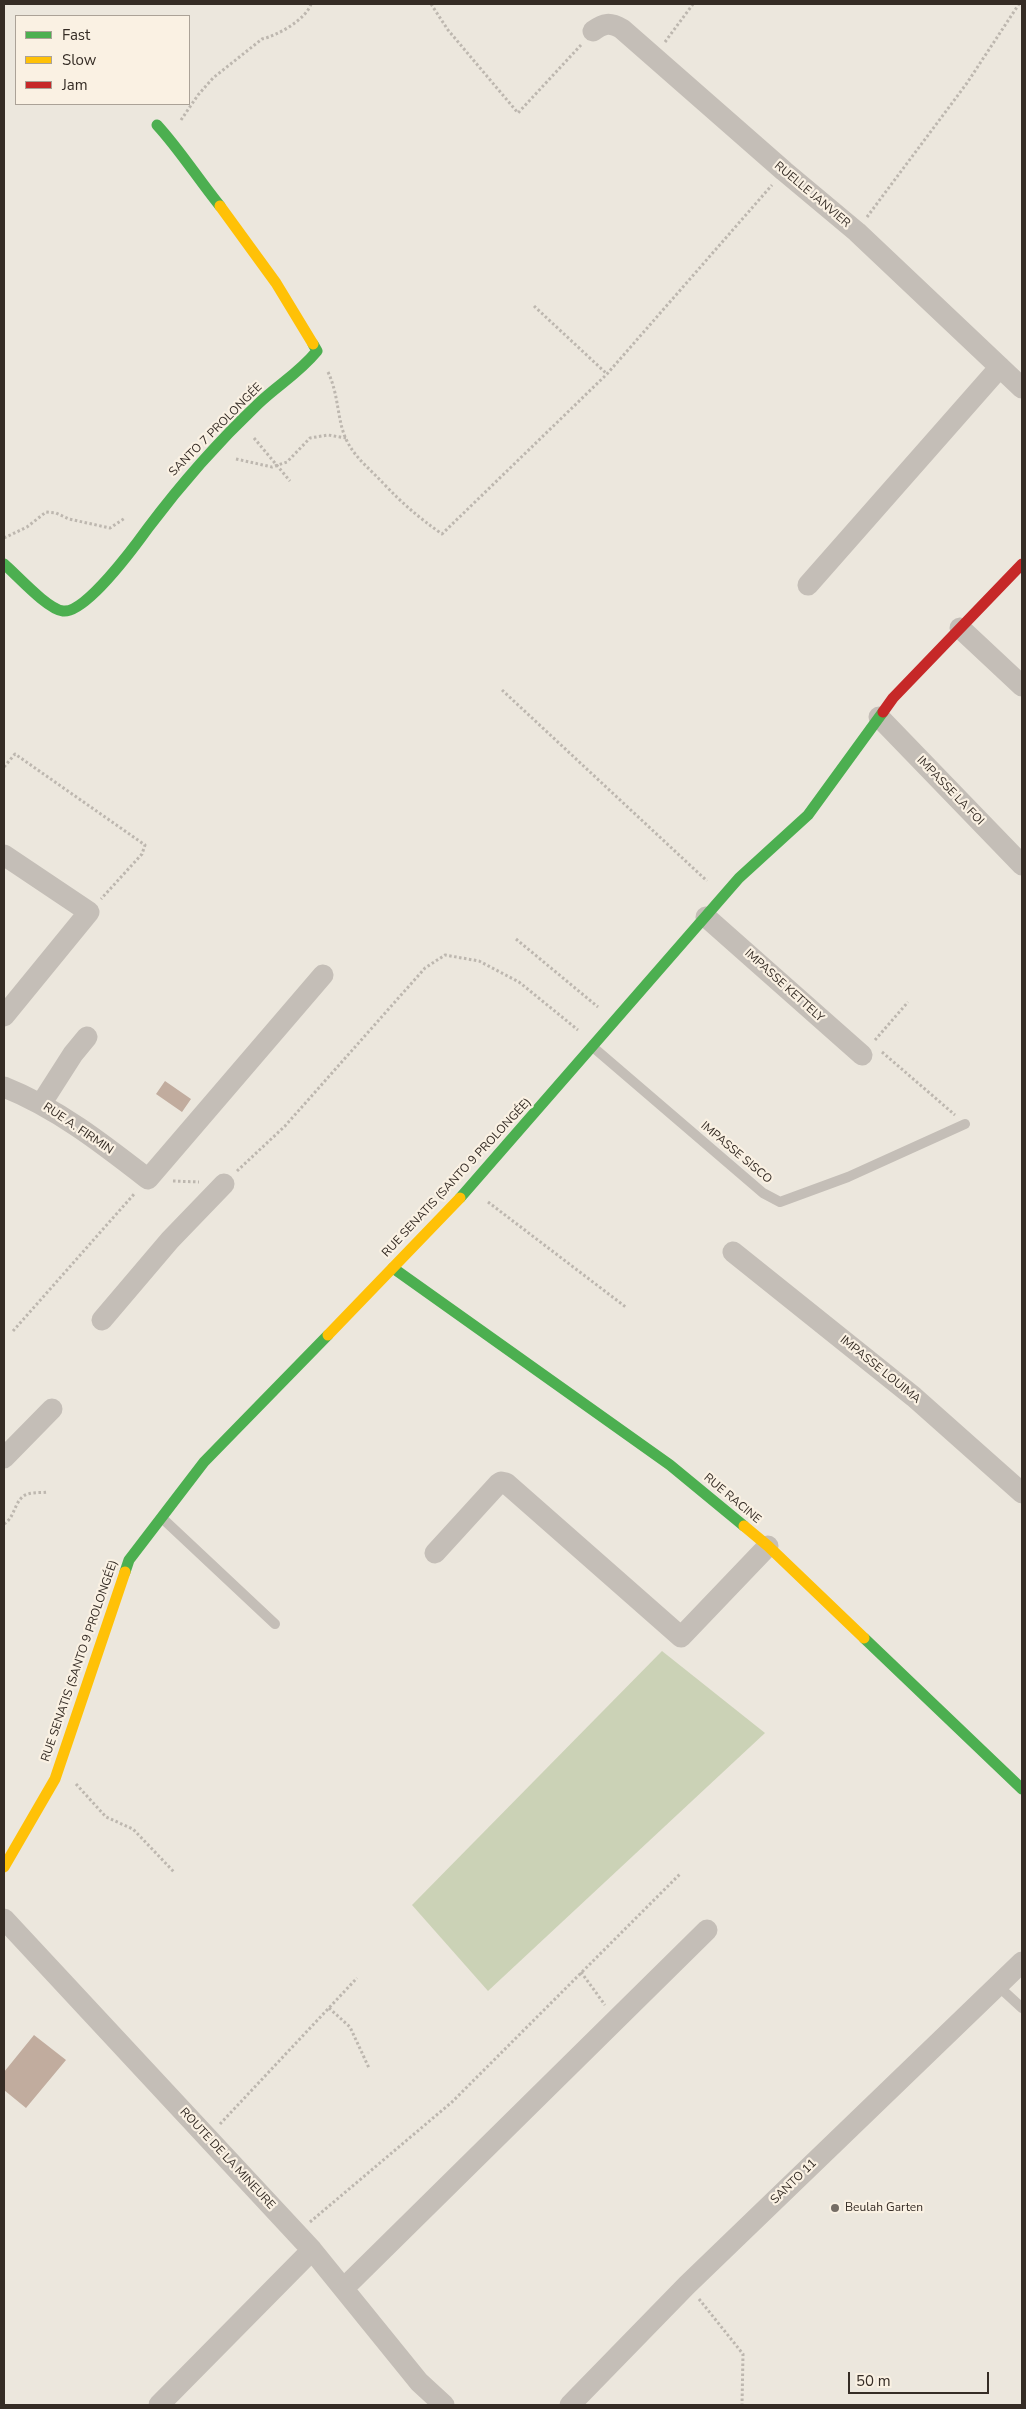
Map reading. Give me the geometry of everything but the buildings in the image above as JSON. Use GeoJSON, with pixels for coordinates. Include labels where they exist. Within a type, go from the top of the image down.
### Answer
{"type":"FeatureCollection","features":[{"type":"Feature","properties":{"kind":"street","name":"RUELLE JANVIER"},"geometry":{"type":"LineString","coordinates":[[593,31],[602,24],[614,24],[655,57],[784,171],[857,232],[1022,388]]}},
{"type":"Feature","properties":{"kind":"street"},"geometry":{"type":"LineString","coordinates":[[157,125],[174,143],[194,174],[225,211],[276,283],[318,351]]}},
{"type":"Feature","properties":{"kind":"street","name":"SANTO 7 PROLONGÉE"},"geometry":{"type":"LineString","coordinates":[[4,564],[51,606],[63,611],[74,609],[116,571],[180,485],[259,403],[301,370],[318,351]]}},
{"type":"Feature","properties":{"kind":"street"},"geometry":{"type":"LineString","coordinates":[[808,585],[1000,367]]}},
{"type":"Feature","properties":{"kind":"street","name":"RUE SENATIS (SANTO 9 PROLONGÉE)"},"geometry":{"type":"LineString","coordinates":[[4,1867],[54,1779],[129,1560],[204,1462],[470,1188],[739,878],[808,815],[892,698],[1022,564]]}},
{"type":"Feature","properties":{"kind":"street"},"geometry":{"type":"LineString","coordinates":[[960,628],[1022,686]]}},
{"type":"Feature","properties":{"kind":"street","name":"IMPASSE LA FOI"},"geometry":{"type":"LineString","coordinates":[[879,717],[1022,865]]}},
{"type":"Feature","properties":{"kind":"street"},"geometry":{"type":"LineString","coordinates":[[4,855],[89,912],[4,1016]]}},
{"type":"Feature","properties":{"kind":"street","name":"IMPASSE KETTELY"},"geometry":{"type":"LineString","coordinates":[[706,917],[867,1049]]}},
{"type":"Feature","properties":{"kind":"street"},"geometry":{"type":"LineString","coordinates":[[148,1179],[323,975]]}},
{"type":"Feature","properties":{"kind":"street"},"geometry":{"type":"LineString","coordinates":[[41,1104],[73,1054],[87,1037]]}},
{"type":"Feature","properties":{"kind":"street","name":"RUE A. FIRMIN"},"geometry":{"type":"LineString","coordinates":[[4,1087],[41,1104],[92,1137],[148,1179]]}},
{"type":"Feature","properties":{"kind":"street"},"geometry":{"type":"LineString","coordinates":[[102,1320],[170,1240],[224,1184]]}},
{"type":"Feature","properties":{"kind":"street","name":"IMPASSE LOUIMA"},"geometry":{"type":"LineString","coordinates":[[733,1252],[914,1397],[1022,1493]]}},
{"type":"Feature","properties":{"kind":"street","name":"RUE RACINE"},"geometry":{"type":"LineString","coordinates":[[393,1268],[670,1465],[768,1546],[1022,1789]]}},
{"type":"Feature","properties":{"kind":"street"},"geometry":{"type":"LineString","coordinates":[[4,1458],[52,1409]]}},
{"type":"Feature","properties":{"kind":"street"},"geometry":{"type":"LineString","coordinates":[[434,1553],[498,1484],[501,1482],[506,1483],[682,1637],[768,1546]]}},
{"type":"Feature","properties":{"kind":"street","name":"ROUTE DE LA MINEURE"},"geometry":{"type":"LineString","coordinates":[[4,1919],[312,2250],[419,2382],[444,2405]]}},
{"type":"Feature","properties":{"kind":"street"},"geometry":{"type":"LineString","coordinates":[[344,2288],[707,1930]]}},
{"type":"Feature","properties":{"kind":"street","name":"SANTO 11"},"geometry":{"type":"LineString","coordinates":[[570,2405],[687,2285],[1022,1962]]}},
{"type":"Feature","properties":{"kind":"street"},"geometry":{"type":"LineString","coordinates":[[159,2405],[312,2250]]}},
{"type":"Feature","properties":{"kind":"lane","name":"IMPASSE SISCO"},"geometry":{"type":"LineString","coordinates":[[595,1046],[763,1193],[780,1202],[848,1177],[965,1124]]}},
{"type":"Feature","properties":{"kind":"lane"},"geometry":{"type":"LineString","coordinates":[[161,1518],[275,1624]]}},
{"type":"Feature","properties":{"kind":"lane"},"geometry":{"type":"LineString","coordinates":[[997,1985],[1022,2008]]}},
{"type":"Feature","properties":{"kind":"path"},"geometry":{"type":"LineString","coordinates":[[174,143],[177,125],[198,95],[213,78],[262,39],[272,36],[292,23],[301,20],[310,9],[311,4]]}},
{"type":"Feature","properties":{"kind":"path"},"geometry":{"type":"LineString","coordinates":[[431,4],[448,30],[518,113],[593,31]]}},
{"type":"Feature","properties":{"kind":"path"},"geometry":{"type":"LineString","coordinates":[[655,57],[693,4]]}},
{"type":"Feature","properties":{"kind":"path"},"geometry":{"type":"LineString","coordinates":[[857,232],[967,83],[1019,4]]}},
{"type":"Feature","properties":{"kind":"path"},"geometry":{"type":"LineString","coordinates":[[318,351],[335,387],[346,438],[361,462],[394,497],[442,534],[607,374],[784,171]]}},
{"type":"Feature","properties":{"kind":"path"},"geometry":{"type":"LineString","coordinates":[[534,306],[607,374]]}},
{"type":"Feature","properties":{"kind":"path"},"geometry":{"type":"LineString","coordinates":[[241,422],[290,481]]}},
{"type":"Feature","properties":{"kind":"path"},"geometry":{"type":"LineString","coordinates":[[210,455],[272,467],[287,462],[310,438],[328,435],[346,438]]}},
{"type":"Feature","properties":{"kind":"path"},"geometry":{"type":"LineString","coordinates":[[4,538],[27,527],[46,512],[110,528],[134,514]]}},
{"type":"Feature","properties":{"kind":"path"},"geometry":{"type":"LineString","coordinates":[[502,690],[723,897]]}},
{"type":"Feature","properties":{"kind":"path"},"geometry":{"type":"LineString","coordinates":[[4,767],[15,754],[145,845],[142,854],[89,912]]}},
{"type":"Feature","properties":{"kind":"path"},"geometry":{"type":"LineString","coordinates":[[516,939],[616,1021]]}},
{"type":"Feature","properties":{"kind":"path"},"geometry":{"type":"LineString","coordinates":[[13,1331],[148,1179],[224,1184],[285,1126],[425,968],[445,955],[479,961],[519,982],[595,1046]]}},
{"type":"Feature","properties":{"kind":"path"},"geometry":{"type":"LineString","coordinates":[[908,1002],[867,1049],[965,1124]]}},
{"type":"Feature","properties":{"kind":"path"},"geometry":{"type":"LineString","coordinates":[[470,1188],[627,1308]]}},
{"type":"Feature","properties":{"kind":"path"},"geometry":{"type":"LineString","coordinates":[[4,1524],[14,1515],[18,1501],[26,1494],[48,1492]]}},
{"type":"Feature","properties":{"kind":"path"},"geometry":{"type":"LineString","coordinates":[[59,1766],[106,1817],[133,1829],[174,1872]]}},
{"type":"Feature","properties":{"kind":"path"},"geometry":{"type":"LineString","coordinates":[[296,2234],[452,2102],[680,1874]]}},
{"type":"Feature","properties":{"kind":"path"},"geometry":{"type":"LineString","coordinates":[[581,1972],[616,2020]]}},
{"type":"Feature","properties":{"kind":"path"},"geometry":{"type":"LineString","coordinates":[[207,2138],[357,1978]]}},
{"type":"Feature","properties":{"kind":"path"},"geometry":{"type":"LineString","coordinates":[[329,2008],[350,2027],[369,2068]]}},
{"type":"Feature","properties":{"kind":"path"},"geometry":{"type":"LineString","coordinates":[[687,2285],[743,2354],[742,2405]]}},
{"type":"Feature","properties":{"kind":"green space"},"geometry":{"type":"Polygon","coordinates":[[[662,1651],[765,1733],[488,1991],[412,1905],[662,1651]]]}},
{"type":"Feature","properties":{"kind":"traffic: fast"},"geometry":{"type":"LineString","coordinates":[[157,125],[220,206]]}},
{"type":"Feature","properties":{"kind":"traffic: fast"},"geometry":{"type":"LineString","coordinates":[[4,564],[56,609],[63,611],[72,609],[84,602],[121,563],[173,495],[214,448],[258,404],[310,359],[317,351],[313,344]]}},
{"type":"Feature","properties":{"kind":"traffic: fast"},"geometry":{"type":"LineString","coordinates":[[460,1198],[739,878],[808,815],[883,712]]}},
{"type":"Feature","properties":{"kind":"traffic: fast"},"geometry":{"type":"LineString","coordinates":[[393,1268],[670,1465],[744,1526]]}},
{"type":"Feature","properties":{"kind":"traffic: fast"},"geometry":{"type":"LineString","coordinates":[[125,1572],[129,1560],[204,1462],[328,1335]]}},
{"type":"Feature","properties":{"kind":"traffic: fast"},"geometry":{"type":"LineString","coordinates":[[864,1638],[1022,1789]]}},
{"type":"Feature","properties":{"kind":"traffic: slow"},"geometry":{"type":"LineString","coordinates":[[220,206],[276,283],[313,344]]}},
{"type":"Feature","properties":{"kind":"traffic: slow"},"geometry":{"type":"LineString","coordinates":[[328,1335],[460,1198]]}},
{"type":"Feature","properties":{"kind":"traffic: slow"},"geometry":{"type":"LineString","coordinates":[[744,1526],[768,1546],[864,1638]]}},
{"type":"Feature","properties":{"kind":"traffic: slow"},"geometry":{"type":"LineString","coordinates":[[4,1867],[55,1779],[125,1572]]}},
{"type":"Feature","properties":{"kind":"traffic: jam"},"geometry":{"type":"LineString","coordinates":[[883,712],[893,698],[1022,564]]}},
{"type":"Feature","properties":{"kind":"place","name":"Beulah Garten"},"geometry":{"type":"Point","coordinates":[835,2208]}}]}
